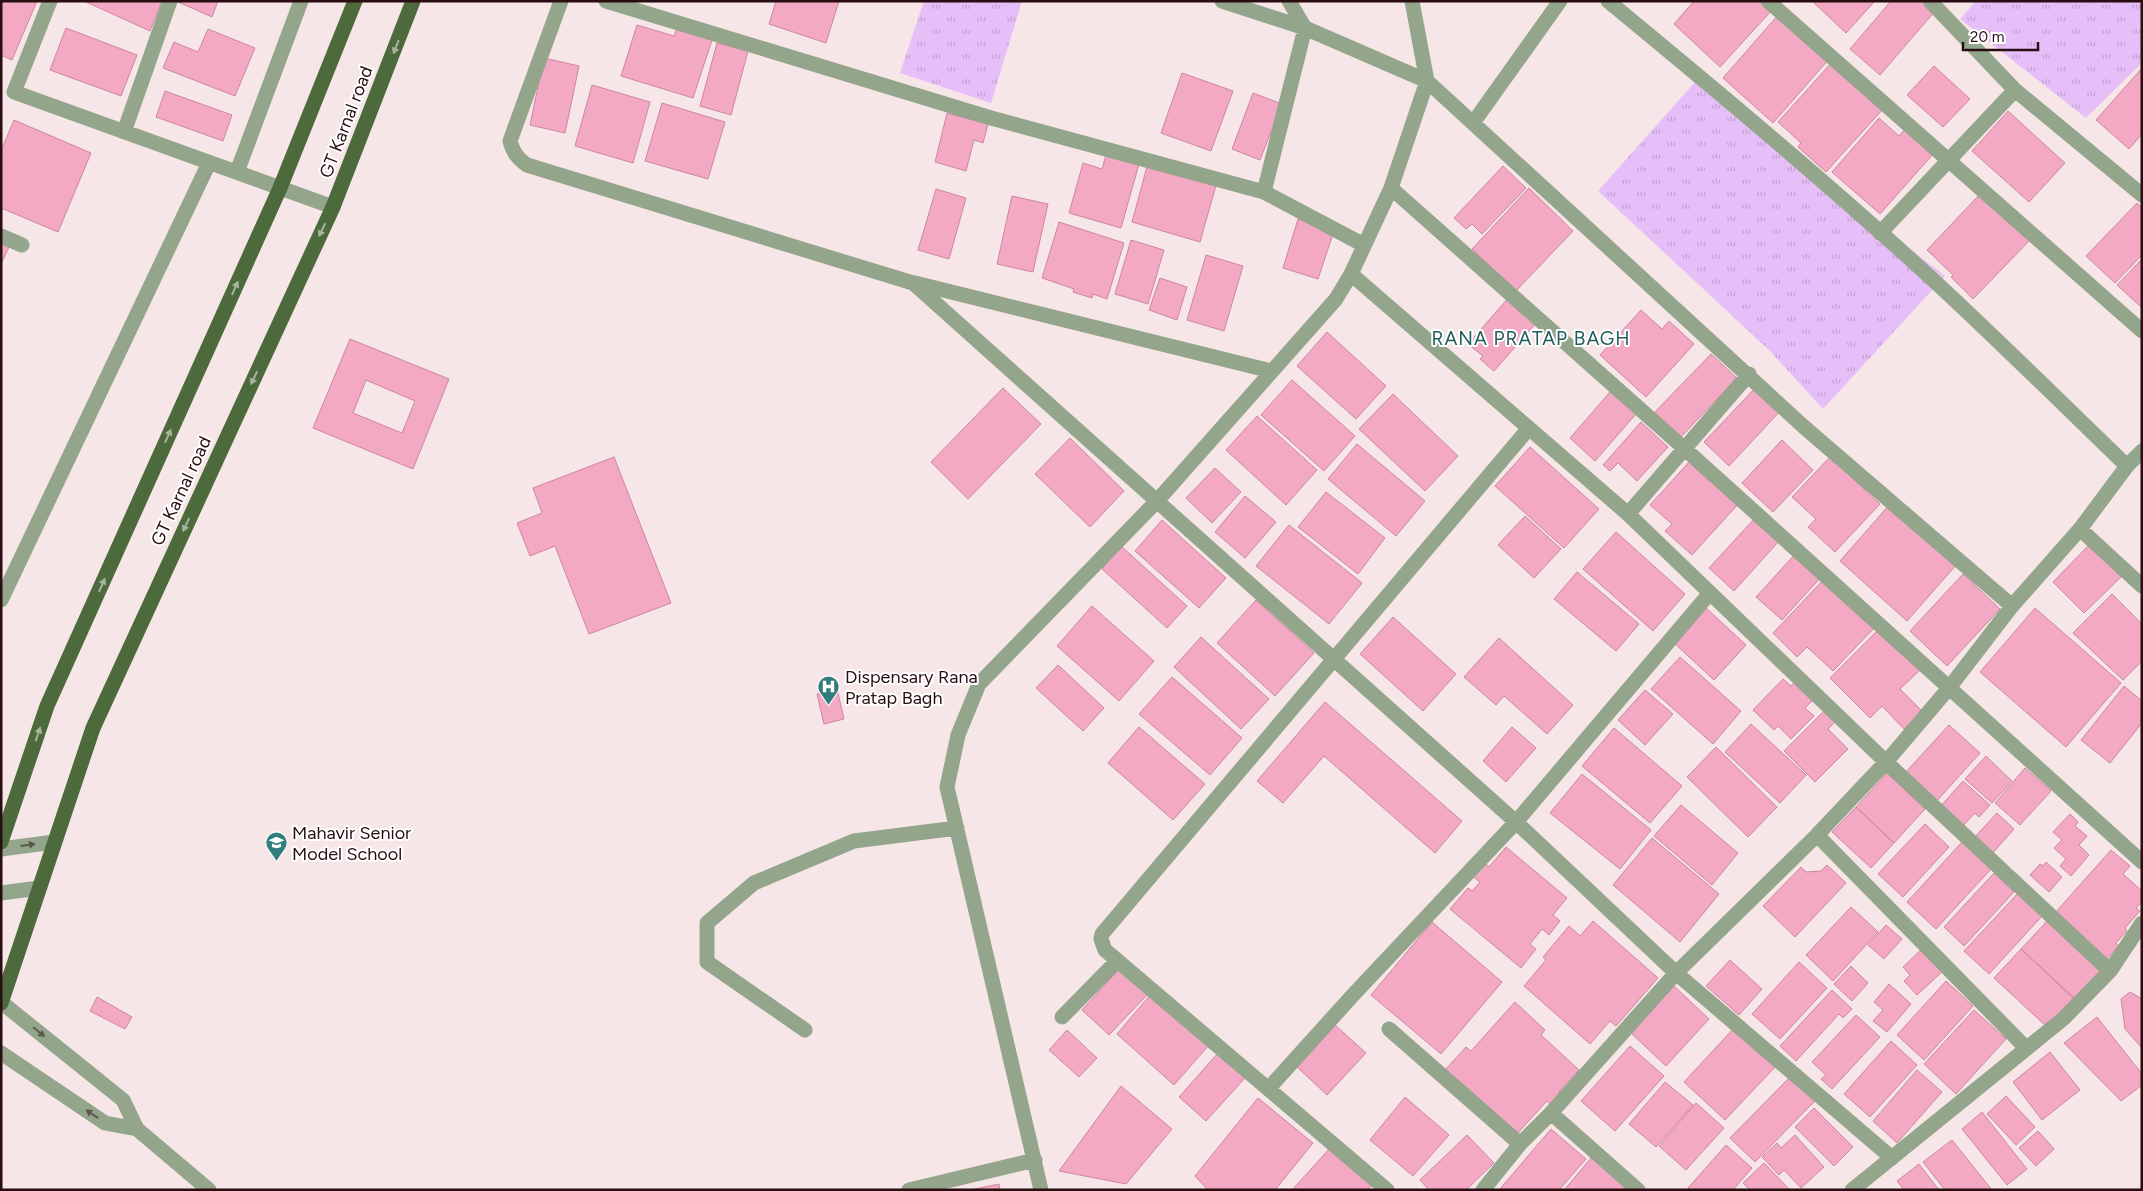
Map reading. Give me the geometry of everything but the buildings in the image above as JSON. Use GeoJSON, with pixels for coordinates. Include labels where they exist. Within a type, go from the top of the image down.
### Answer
{"type":"FeatureCollection","features":[{"type":"Feature","properties":{"kind":"main road","name":"GT Karnal road"},"geometry":{"type":"LineString","coordinates":[[1,842],[47,706],[280,188],[356,1]]}},
{"type":"Feature","properties":{"kind":"main road","name":"GT Karnal road"},"geometry":{"type":"LineString","coordinates":[[1,1002],[93,728],[333,207],[413,1]]}},
{"type":"Feature","properties":{"kind":"main road"},"geometry":{"type":"LineString","coordinates":[[1,804],[22,780]]}},
{"type":"Feature","properties":{"kind":"street"},"geometry":{"type":"LineString","coordinates":[[50,1],[8,89],[333,207]]}},
{"type":"Feature","properties":{"kind":"street"},"geometry":{"type":"LineString","coordinates":[[124,132],[170,1]]}},
{"type":"Feature","properties":{"kind":"street"},"geometry":{"type":"LineString","coordinates":[[237,172],[301,1]]}},
{"type":"Feature","properties":{"kind":"street"},"geometry":{"type":"LineString","coordinates":[[561,1],[510,141],[512,151],[526,165],[913,283],[1271,371]]}},
{"type":"Feature","properties":{"kind":"street"},"geometry":{"type":"LineString","coordinates":[[606,1],[991,118],[1264,192],[1364,246]]}},
{"type":"Feature","properties":{"kind":"street"},"geometry":{"type":"LineString","coordinates":[[1222,1],[1305,28],[1427,81],[1812,433],[2012,606]]}},
{"type":"Feature","properties":{"kind":"street"},"geometry":{"type":"LineString","coordinates":[[1264,192],[1305,28],[1289,1]]}},
{"type":"Feature","properties":{"kind":"street"},"geometry":{"type":"LineString","coordinates":[[1041,1190],[947,787],[958,735],[979,684],[1157,501],[1336,299],[1351,274],[1391,188],[1427,81],[1412,1]]}},
{"type":"Feature","properties":{"kind":"street"},"geometry":{"type":"LineString","coordinates":[[1473,123],[1560,1]]}},
{"type":"Feature","properties":{"kind":"street"},"geometry":{"type":"LineString","coordinates":[[1608,1],[1701,77],[1944,290],[2127,466]]}},
{"type":"Feature","properties":{"kind":"street"},"geometry":{"type":"LineString","coordinates":[[1768,1],[2142,331]]}},
{"type":"Feature","properties":{"kind":"street"},"geometry":{"type":"LineString","coordinates":[[1930,1],[2015,90],[2142,195]]}},
{"type":"Feature","properties":{"kind":"street"},"geometry":{"type":"LineString","coordinates":[[1880,233],[2015,90]]}},
{"type":"Feature","properties":{"kind":"street"},"geometry":{"type":"LineString","coordinates":[[1,600],[209,162]]}},
{"type":"Feature","properties":{"kind":"street"},"geometry":{"type":"LineString","coordinates":[[1391,188],[1685,449],[2142,862]]}},
{"type":"Feature","properties":{"kind":"street"},"geometry":{"type":"LineString","coordinates":[[1,236],[22,245]]}},
{"type":"Feature","properties":{"kind":"street"},"geometry":{"type":"LineString","coordinates":[[1351,274],[1628,514],[1709,594],[1886,762],[2110,971]]}},
{"type":"Feature","properties":{"kind":"street"},"geometry":{"type":"LineString","coordinates":[[913,283],[1516,822],[1676,972],[1892,1158]]}},
{"type":"Feature","properties":{"kind":"street"},"geometry":{"type":"LineString","coordinates":[[1628,514],[1749,374]]}},
{"type":"Feature","properties":{"kind":"street"},"geometry":{"type":"LineString","coordinates":[[1387,1190],[1117,960],[1102,945],[1102,934],[1528,428]]}},
{"type":"Feature","properties":{"kind":"street"},"geometry":{"type":"LineString","coordinates":[[1483,1190],[1520,1144],[1551,1113],[1676,972],[1817,835],[1886,762],[1949,688],[2012,606],[2080,529],[2127,466],[2142,451]]}},
{"type":"Feature","properties":{"kind":"street"},"geometry":{"type":"LineString","coordinates":[[2080,529],[2142,586]]}},
{"type":"Feature","properties":{"kind":"street"},"geometry":{"type":"LineString","coordinates":[[1268,1088],[1516,822],[1709,594]]}},
{"type":"Feature","properties":{"kind":"street"},"geometry":{"type":"LineString","coordinates":[[805,1030],[707,962],[707,923],[754,883],[854,841],[957,828]]}},
{"type":"Feature","properties":{"kind":"street"},"geometry":{"type":"LineString","coordinates":[[1817,835],[2026,1048]]}},
{"type":"Feature","properties":{"kind":"street"},"geometry":{"type":"LineString","coordinates":[[1,849],[54,842]]}},
{"type":"Feature","properties":{"kind":"street"},"geometry":{"type":"LineString","coordinates":[[1,893],[39,888]]}},
{"type":"Feature","properties":{"kind":"street"},"geometry":{"type":"LineString","coordinates":[[1852,1190],[2063,1019],[2110,971],[2142,923]]}},
{"type":"Feature","properties":{"kind":"street"},"geometry":{"type":"LineString","coordinates":[[1062,1017],[1117,960]]}},
{"type":"Feature","properties":{"kind":"street"},"geometry":{"type":"LineString","coordinates":[[1,1002],[123,1100],[137,1129],[210,1190]]}},
{"type":"Feature","properties":{"kind":"street"},"geometry":{"type":"LineString","coordinates":[[1389,1029],[1520,1144]]}},
{"type":"Feature","properties":{"kind":"street"},"geometry":{"type":"LineString","coordinates":[[1,1053],[106,1123],[137,1129]]}},
{"type":"Feature","properties":{"kind":"street"},"geometry":{"type":"LineString","coordinates":[[1551,1113],[1638,1190]]}},
{"type":"Feature","properties":{"kind":"street"},"geometry":{"type":"LineString","coordinates":[[909,1190],[1035,1160]]}},
{"type":"Feature","properties":{"kind":"green space"},"geometry":{"type":"Polygon","coordinates":[[[924,1],[1022,1],[991,103],[900,73],[924,1]]]}},
{"type":"Feature","properties":{"kind":"green space"},"geometry":{"type":"Polygon","coordinates":[[[1976,1],[2142,1],[2142,63],[2086,118],[1960,19],[1976,1]]]}},
{"type":"Feature","properties":{"kind":"green space"},"geometry":{"type":"Polygon","coordinates":[[[1704,72],[1883,228],[1945,276],[1823,409],[1770,351],[1598,191],[1704,72]]]}},
{"type":"Feature","properties":{"kind":"place","name":"Dispensary Rana Pratap Bagh"},"geometry":{"type":"Point","coordinates":[829,706]}},
{"type":"Feature","properties":{"kind":"place","name":"Mahavir Senior Model School"},"geometry":{"type":"Point","coordinates":[276,862]}},
{"type":"Feature","properties":{"kind":"district","name":"RANA PRATAP BAGH"},"geometry":{"type":"Point","coordinates":[1531,338]}}]}
